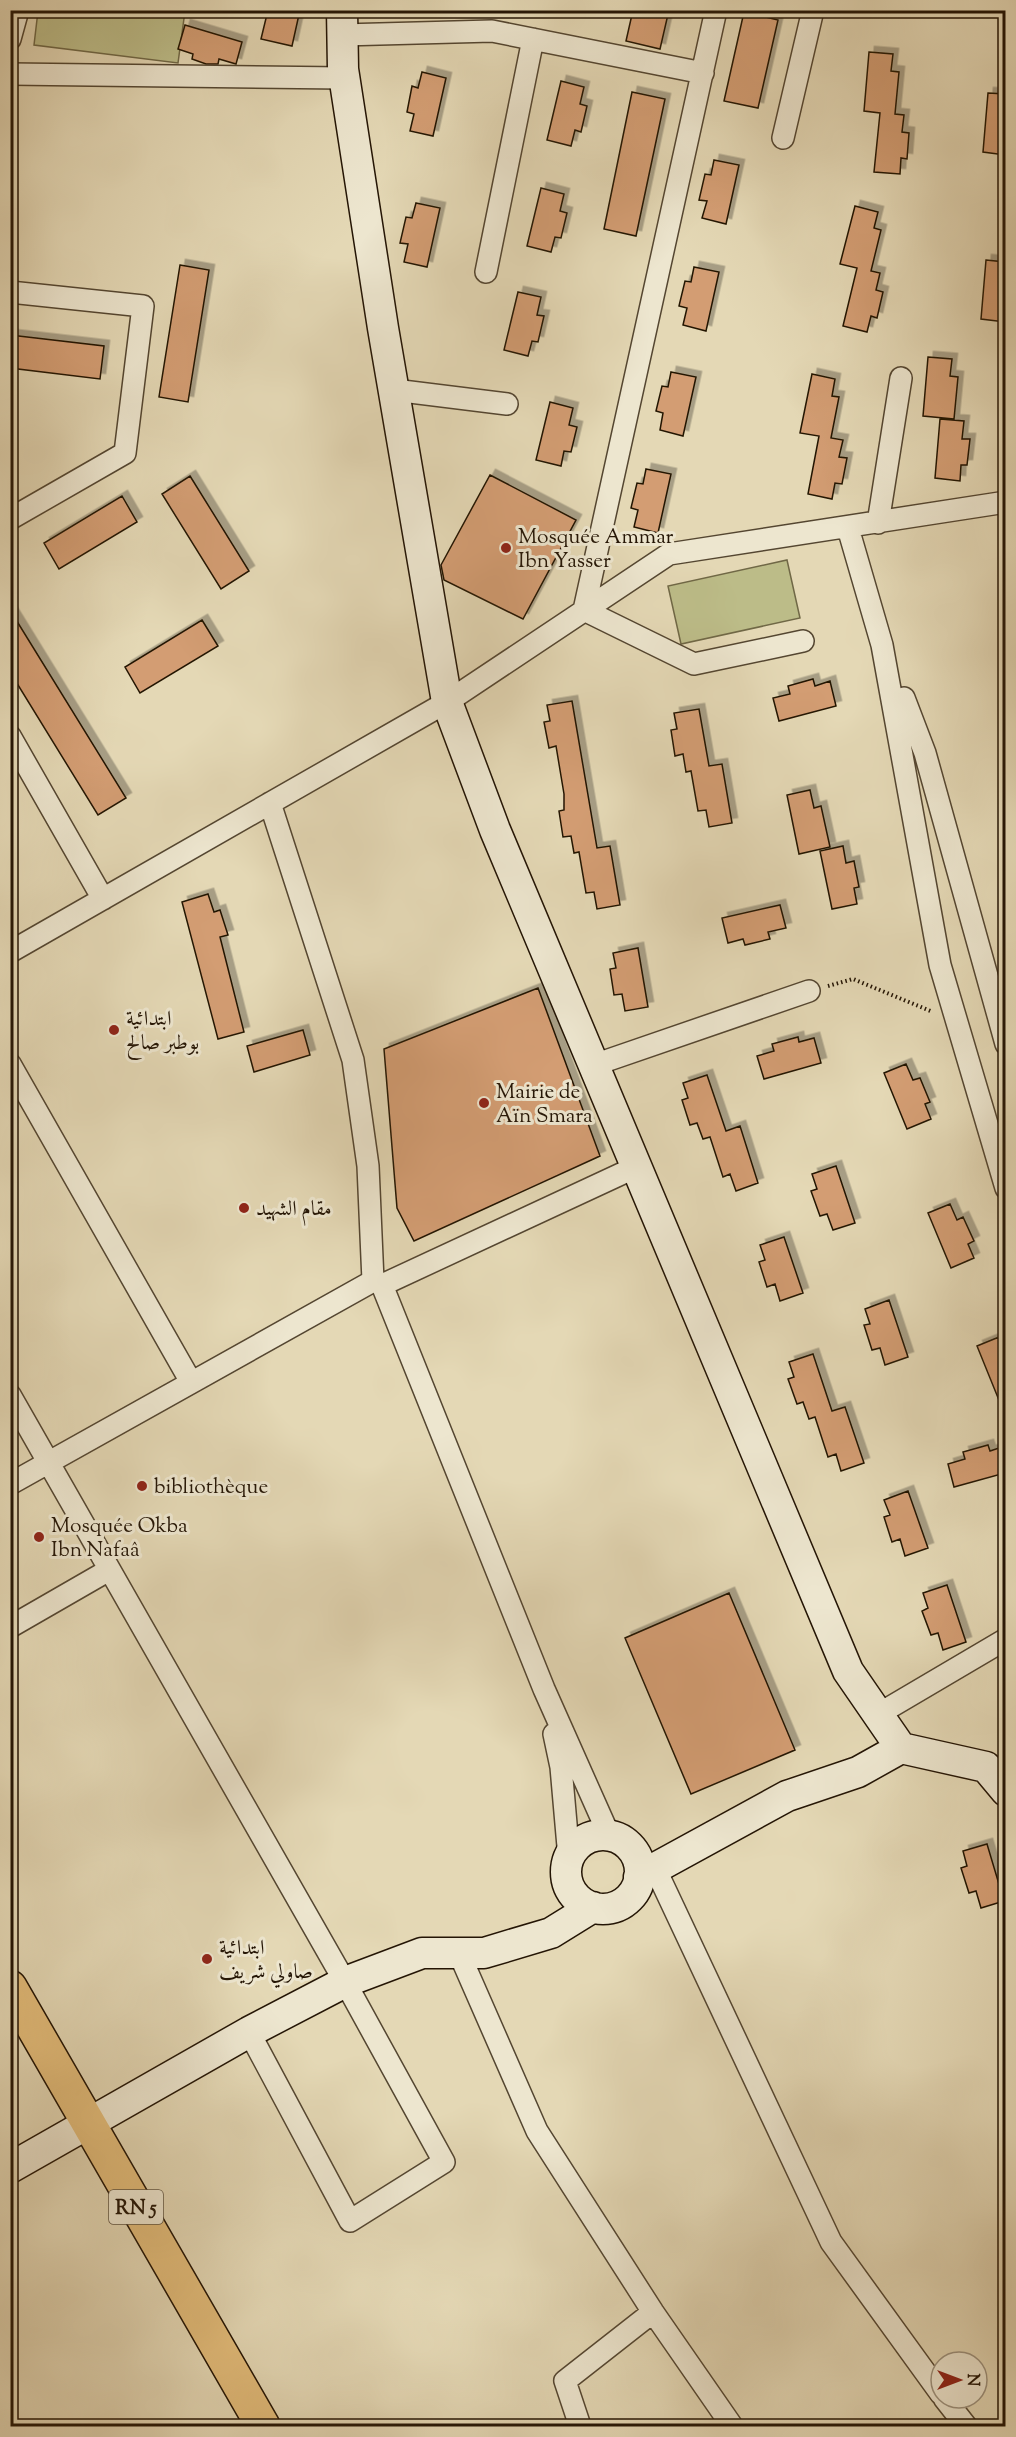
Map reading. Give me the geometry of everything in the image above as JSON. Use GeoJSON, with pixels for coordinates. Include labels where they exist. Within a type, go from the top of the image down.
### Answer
{"type":"FeatureCollection","features":[{"type":"Feature","properties":{"kind":"main road"},"geometry":{"type":"LineString","coordinates":[[342,23],[344,78],[447,702],[495,830],[848,1671],[901,1748],[986,1767],[1005,1791]]}},
{"type":"Feature","properties":{"kind":"main road"},"geometry":{"type":"LineString","coordinates":[[634,1857],[636,1889],[628,1899],[606,1909],[593,1907],[573,1893],[568,1882],[569,1858],[581,1842],[599,1835],[634,1857],[706,1841],[787,1796],[858,1773],[901,1748]]}},
{"type":"Feature","properties":{"kind":"main road"},"geometry":{"type":"LineString","coordinates":[[10,2168],[249,2032],[345,1982],[422,1953],[484,1953],[551,1933],[593,1907]]}},
{"type":"Feature","properties":{"kind":"main road","name":"RN 5"},"geometry":{"type":"LineString","coordinates":[[10,1987],[263,2427]]}},
{"type":"Feature","properties":{"kind":"street"},"geometry":{"type":"LineString","coordinates":[[10,39],[18,10]]}},
{"type":"Feature","properties":{"kind":"street"},"geometry":{"type":"LineString","coordinates":[[584,610],[716,10]]}},
{"type":"Feature","properties":{"kind":"street"},"geometry":{"type":"LineString","coordinates":[[783,138],[813,10]]}},
{"type":"Feature","properties":{"kind":"street"},"geometry":{"type":"LineString","coordinates":[[342,23],[478,21],[492,31],[703,73]]}},
{"type":"Feature","properties":{"kind":"street"},"geometry":{"type":"LineString","coordinates":[[486,272],[532,39]]}},
{"type":"Feature","properties":{"kind":"street"},"geometry":{"type":"LineString","coordinates":[[10,74],[344,78]]}},
{"type":"Feature","properties":{"kind":"street"},"geometry":{"type":"LineString","coordinates":[[10,292],[143,306],[125,453],[10,519]]}},
{"type":"Feature","properties":{"kind":"street"},"geometry":{"type":"LineString","coordinates":[[878,523],[901,378]]}},
{"type":"Feature","properties":{"kind":"street"},"geometry":{"type":"LineString","coordinates":[[394,390],[507,404]]}},
{"type":"Feature","properties":{"kind":"street"},"geometry":{"type":"LineString","coordinates":[[10,952],[447,702],[669,554],[1005,502]]}},
{"type":"Feature","properties":{"kind":"street"},"geometry":{"type":"LineString","coordinates":[[848,528],[882,645],[925,753],[1005,1044]]}},
{"type":"Feature","properties":{"kind":"street"},"geometry":{"type":"LineString","coordinates":[[584,610],[694,664],[803,641]]}},
{"type":"Feature","properties":{"kind":"street"},"geometry":{"type":"LineString","coordinates":[[882,645],[940,965],[1005,1188]]}},
{"type":"Feature","properties":{"kind":"street"},"geometry":{"type":"LineString","coordinates":[[10,736],[103,899]]}},
{"type":"Feature","properties":{"kind":"street"},"geometry":{"type":"LineString","coordinates":[[270,803],[353,1060],[368,1166],[378,1283],[544,1689],[634,1857],[831,2242],[929,2377]]}},
{"type":"Feature","properties":{"kind":"street"},"geometry":{"type":"LineString","coordinates":[[594,1065],[808,991]]}},
{"type":"Feature","properties":{"kind":"street"},"geometry":{"type":"LineString","coordinates":[[10,1064],[191,1382]]}},
{"type":"Feature","properties":{"kind":"street"},"geometry":{"type":"LineString","coordinates":[[10,1484],[191,1382],[378,1283],[636,1167]]}},
{"type":"Feature","properties":{"kind":"street"},"geometry":{"type":"LineString","coordinates":[[10,1395],[345,1982],[444,2162],[350,2221],[249,2032]]}},
{"type":"Feature","properties":{"kind":"street"},"geometry":{"type":"LineString","coordinates":[[10,1628],[109,1570]]}},
{"type":"Feature","properties":{"kind":"street"},"geometry":{"type":"LineString","coordinates":[[877,1715],[1005,1639]]}},
{"type":"Feature","properties":{"kind":"street"},"geometry":{"type":"LineString","coordinates":[[544,1689],[561,1767],[569,1858]]}},
{"type":"Feature","properties":{"kind":"street"},"geometry":{"type":"LineString","coordinates":[[459,1953],[537,2131],[653,2312],[732,2427]]}},
{"type":"Feature","properties":{"kind":"street"},"geometry":{"type":"LineString","coordinates":[[580,2427],[565,2381],[653,2312]]}},
{"type":"Feature","properties":{"kind":"street"},"geometry":{"type":"LineString","coordinates":[[953,2410],[966,2427]]}},
{"type":"Feature","properties":{"kind":"path"},"geometry":{"type":"LineString","coordinates":[[808,991],[852,979],[957,1022]]}},
{"type":"Feature","properties":{"kind":"green space"},"geometry":{"type":"Polygon","coordinates":[[[38,11],[185,11],[178,63],[34,45],[38,11]]]}},
{"type":"Feature","properties":{"kind":"green space"},"geometry":{"type":"Polygon","coordinates":[[[787,560],[800,618],[681,644],[668,586],[787,560]]]}},
{"type":"Feature","properties":{"kind":"building"},"geometry":{"type":"Polygon","coordinates":[[[268,10],[300,10],[292,46],[261,39],[268,10]]]}},
{"type":"Feature","properties":{"kind":"building"},"geometry":{"type":"Polygon","coordinates":[[[633,10],[669,10],[660,49],[626,41],[633,10]]]}},
{"type":"Feature","properties":{"kind":"building"},"geometry":{"type":"Polygon","coordinates":[[[744,12],[778,20],[758,108],[724,101],[744,12]]]}},
{"type":"Feature","properties":{"kind":"building"},"geometry":{"type":"Polygon","coordinates":[[[185,25],[242,42],[236,64],[219,59],[218,64],[206,64],[192,59],[193,54],[178,49],[185,25]]]}},
{"type":"Feature","properties":{"kind":"building"},"geometry":{"type":"Polygon","coordinates":[[[869,52],[893,54],[891,71],[899,72],[895,114],[904,115],[902,132],[909,133],[907,159],[901,158],[900,174],[874,172],[880,113],[864,111],[869,52]]]}},
{"type":"Feature","properties":{"kind":"building"},"geometry":{"type":"Polygon","coordinates":[[[422,72],[446,78],[433,136],[410,131],[414,114],[407,112],[412,86],[418,88],[422,72]]]}},
{"type":"Feature","properties":{"kind":"building"},"geometry":{"type":"Polygon","coordinates":[[[561,81],[584,87],[580,104],[587,106],[581,132],[575,130],[571,146],[547,140],[561,81]]]}},
{"type":"Feature","properties":{"kind":"building"},"geometry":{"type":"Polygon","coordinates":[[[632,92],[665,99],[636,236],[604,229],[632,92]]]}},
{"type":"Feature","properties":{"kind":"building"},"geometry":{"type":"Polygon","coordinates":[[[988,93],[1005,94],[1005,155],[983,152],[988,93]]]}},
{"type":"Feature","properties":{"kind":"building"},"geometry":{"type":"Polygon","coordinates":[[[714,160],[739,165],[726,224],[702,218],[707,201],[699,200],[705,174],[711,175],[714,160]]]}},
{"type":"Feature","properties":{"kind":"building"},"geometry":{"type":"Polygon","coordinates":[[[541,188],[564,194],[560,211],[567,213],[561,238],[555,237],[551,252],[527,246],[541,188]]]}},
{"type":"Feature","properties":{"kind":"building"},"geometry":{"type":"Polygon","coordinates":[[[416,203],[440,208],[427,267],[404,262],[408,244],[400,243],[406,217],[412,218],[416,203]]]}},
{"type":"Feature","properties":{"kind":"building"},"geometry":{"type":"Polygon","coordinates":[[[855,206],[878,212],[874,228],[881,230],[871,271],[880,273],[876,290],[883,292],[877,318],[871,316],[867,332],[843,326],[857,268],[840,264],[855,206]]]}},
{"type":"Feature","properties":{"kind":"building"},"geometry":{"type":"Polygon","coordinates":[[[986,260],[1005,262],[1005,322],[981,319],[986,260]]]}},
{"type":"Feature","properties":{"kind":"building"},"geometry":{"type":"Polygon","coordinates":[[[180,265],[209,270],[188,402],[159,397],[180,265]]]}},
{"type":"Feature","properties":{"kind":"building"},"geometry":{"type":"Polygon","coordinates":[[[694,267],[719,272],[706,331],[683,325],[687,308],[679,306],[685,281],[691,282],[694,267]]]}},
{"type":"Feature","properties":{"kind":"building"},"geometry":{"type":"Polygon","coordinates":[[[518,292],[541,297],[537,315],[544,316],[538,342],[532,341],[528,356],[504,350],[518,292]]]}},
{"type":"Feature","properties":{"kind":"building"},"geometry":{"type":"Polygon","coordinates":[[[10,335],[104,346],[100,379],[10,368],[10,335]]]}},
{"type":"Feature","properties":{"kind":"building"},"geometry":{"type":"Polygon","coordinates":[[[928,357],[952,359],[950,376],[958,377],[954,419],[923,416],[928,357]]]}},
{"type":"Feature","properties":{"kind":"building"},"geometry":{"type":"Polygon","coordinates":[[[671,372],[696,377],[683,436],[660,430],[663,413],[656,411],[662,386],[668,387],[671,372]]]}},
{"type":"Feature","properties":{"kind":"building"},"geometry":{"type":"Polygon","coordinates":[[[812,374],[835,379],[832,396],[839,397],[831,438],[843,440],[839,457],[847,458],[842,484],[835,483],[832,499],[808,494],[819,436],[800,433],[812,374]]]}},
{"type":"Feature","properties":{"kind":"building"},"geometry":{"type":"Polygon","coordinates":[[[550,402],[573,408],[569,425],[577,427],[571,452],[564,451],[561,466],[536,460],[550,402]]]}},
{"type":"Feature","properties":{"kind":"building"},"geometry":{"type":"Polygon","coordinates":[[[940,419],[964,421],[962,439],[970,439],[967,465],[961,465],[960,481],[935,478],[940,419]]]}},
{"type":"Feature","properties":{"kind":"building"},"geometry":{"type":"Polygon","coordinates":[[[646,469],[671,474],[658,533],[634,527],[638,510],[631,508],[637,483],[643,484],[646,469]]]}},
{"type":"Feature","properties":{"kind":"building","name":"Mosquée Ammar Ibn Yasser"},"geometry":{"type":"Polygon","coordinates":[[[490,475],[576,520],[523,619],[444,580],[441,565],[490,475]]]}},
{"type":"Feature","properties":{"kind":"building"},"geometry":{"type":"Polygon","coordinates":[[[190,476],[249,571],[221,589],[162,494],[190,476]]]}},
{"type":"Feature","properties":{"kind":"building"},"geometry":{"type":"Polygon","coordinates":[[[122,496],[137,522],[59,569],[44,543],[122,496]]]}},
{"type":"Feature","properties":{"kind":"building"},"geometry":{"type":"Polygon","coordinates":[[[10,610],[126,798],[98,815],[10,672],[10,610]]]}},
{"type":"Feature","properties":{"kind":"building"},"geometry":{"type":"Polygon","coordinates":[[[202,620],[218,646],[140,693],[125,667],[202,620]]]}},
{"type":"Feature","properties":{"kind":"building"},"geometry":{"type":"Polygon","coordinates":[[[813,679],[815,686],[830,681],[836,706],[779,721],[773,698],[790,694],[788,686],[813,679]]]}},
{"type":"Feature","properties":{"kind":"building"},"geometry":{"type":"Polygon","coordinates":[[[572,701],[597,848],[610,846],[620,905],[597,909],[594,892],[586,893],[579,852],[574,853],[571,836],[563,837],[559,811],[564,810],[564,794],[556,746],[549,748],[544,722],[550,721],[547,705],[572,701]]]}},
{"type":"Feature","properties":{"kind":"building"},"geometry":{"type":"Polygon","coordinates":[[[699,709],[709,766],[722,764],[732,823],[709,827],[706,810],[698,811],[691,771],[686,772],[683,754],[675,756],[671,730],[677,729],[674,713],[699,709]]]}},
{"type":"Feature","properties":{"kind":"building"},"geometry":{"type":"Polygon","coordinates":[[[810,790],[814,808],[821,806],[830,847],[799,854],[787,795],[810,790]]]}},
{"type":"Feature","properties":{"kind":"building"},"geometry":{"type":"Polygon","coordinates":[[[843,846],[846,863],[854,861],[859,887],[854,888],[857,904],[832,909],[820,851],[843,846]]]}},
{"type":"Feature","properties":{"kind":"building"},"geometry":{"type":"Polygon","coordinates":[[[208,894],[214,912],[220,910],[228,935],[220,937],[244,1032],[218,1039],[182,902],[208,894]]]}},
{"type":"Feature","properties":{"kind":"building"},"geometry":{"type":"Polygon","coordinates":[[[780,905],[786,928],[768,932],[770,939],[745,945],[743,939],[728,943],[722,918],[780,905]]]}},
{"type":"Feature","properties":{"kind":"building"},"geometry":{"type":"Polygon","coordinates":[[[638,948],[648,1007],[625,1011],[622,994],[614,995],[610,969],[616,968],[613,953],[638,948]]]}},
{"type":"Feature","properties":{"kind":"building","name":"Mairie de Aïn Smara"},"geometry":{"type":"Polygon","coordinates":[[[538,988],[600,1156],[414,1241],[397,1208],[384,1049],[538,988]]]}},
{"type":"Feature","properties":{"kind":"building"},"geometry":{"type":"Polygon","coordinates":[[[303,1030],[310,1055],[254,1072],[247,1046],[303,1030]]]}},
{"type":"Feature","properties":{"kind":"building"},"geometry":{"type":"Polygon","coordinates":[[[798,1037],[799,1042],[814,1038],[821,1063],[764,1079],[757,1056],[774,1051],[772,1044],[798,1037]]]}},
{"type":"Feature","properties":{"kind":"building"},"geometry":{"type":"Polygon","coordinates":[[[906,1064],[913,1080],[920,1078],[930,1102],[925,1104],[931,1119],[907,1129],[884,1073],[906,1064]]]}},
{"type":"Feature","properties":{"kind":"building"},"geometry":{"type":"Polygon","coordinates":[[[707,1075],[726,1131],[740,1126],[758,1183],[736,1191],[730,1174],[723,1177],[710,1137],[703,1139],[697,1123],[690,1125],[682,1100],[688,1098],[683,1083],[707,1075]]]}},
{"type":"Feature","properties":{"kind":"building"},"geometry":{"type":"Polygon","coordinates":[[[836,1166],[855,1223],[833,1230],[827,1214],[820,1216],[811,1191],[817,1189],[812,1174],[836,1166]]]}},
{"type":"Feature","properties":{"kind":"building"},"geometry":{"type":"Polygon","coordinates":[[[950,1204],[957,1220],[963,1217],[974,1241],[968,1244],[974,1258],[951,1268],[928,1213],[950,1204]]]}},
{"type":"Feature","properties":{"kind":"building"},"geometry":{"type":"Polygon","coordinates":[[[784,1237],[803,1293],[780,1301],[775,1284],[767,1287],[759,1262],[765,1260],[760,1245],[784,1237]]]}},
{"type":"Feature","properties":{"kind":"building"},"geometry":{"type":"Polygon","coordinates":[[[889,1300],[908,1357],[885,1365],[880,1348],[872,1350],[864,1325],[870,1324],[865,1309],[889,1300]]]}},
{"type":"Feature","properties":{"kind":"building"},"geometry":{"type":"Polygon","coordinates":[[[999,1337],[1005,1353],[1005,1415],[977,1346],[999,1337]]]}},
{"type":"Feature","properties":{"kind":"building"},"geometry":{"type":"Polygon","coordinates":[[[813,1354],[832,1411],[845,1407],[864,1463],[841,1471],[836,1454],[828,1457],[815,1417],[809,1419],[803,1402],[797,1404],[788,1379],[794,1377],[789,1362],[813,1354]]]}},
{"type":"Feature","properties":{"kind":"building"},"geometry":{"type":"Polygon","coordinates":[[[988,1445],[990,1451],[1005,1446],[1005,1473],[954,1487],[948,1464],[965,1459],[963,1452],[988,1445]]]}},
{"type":"Feature","properties":{"kind":"building"},"geometry":{"type":"Polygon","coordinates":[[[908,1491],[928,1548],[905,1556],[900,1539],[892,1542],[884,1517],[890,1515],[884,1500],[908,1491]]]}},
{"type":"Feature","properties":{"kind":"building"},"geometry":{"type":"Polygon","coordinates":[[[947,1585],[966,1642],[943,1650],[938,1633],[931,1635],[922,1611],[928,1608],[923,1593],[947,1585]]]}},
{"type":"Feature","properties":{"kind":"building"},"geometry":{"type":"Polygon","coordinates":[[[729,1593],[795,1750],[691,1794],[625,1638],[729,1593]]]}},
{"type":"Feature","properties":{"kind":"building"},"geometry":{"type":"Polygon","coordinates":[[[987,1844],[1004,1901],[981,1908],[976,1891],[969,1893],[961,1868],[967,1866],[963,1851],[987,1844]]]}},
{"type":"Feature","properties":{"kind":"place","name":"Mosquée Ammar Ibn Yasser"},"geometry":{"type":"Point","coordinates":[506,548]}},
{"type":"Feature","properties":{"kind":"place","name":"ابتدائية بوطبر صالح"},"geometry":{"type":"Point","coordinates":[114,1030]}},
{"type":"Feature","properties":{"kind":"place","name":"Mairie de Aïn Smara"},"geometry":{"type":"Point","coordinates":[484,1103]}},
{"type":"Feature","properties":{"kind":"place","name":"مقام الشهيد"},"geometry":{"type":"Point","coordinates":[244,1208]}},
{"type":"Feature","properties":{"kind":"place","name":"bibliothèque"},"geometry":{"type":"Point","coordinates":[142,1486]}},
{"type":"Feature","properties":{"kind":"place","name":"Mosquée Okba Ibn Nafaâ"},"geometry":{"type":"Point","coordinates":[39,1537]}},
{"type":"Feature","properties":{"kind":"place","name":"ابتدائية صاولي شريف"},"geometry":{"type":"Point","coordinates":[207,1959]}}]}
